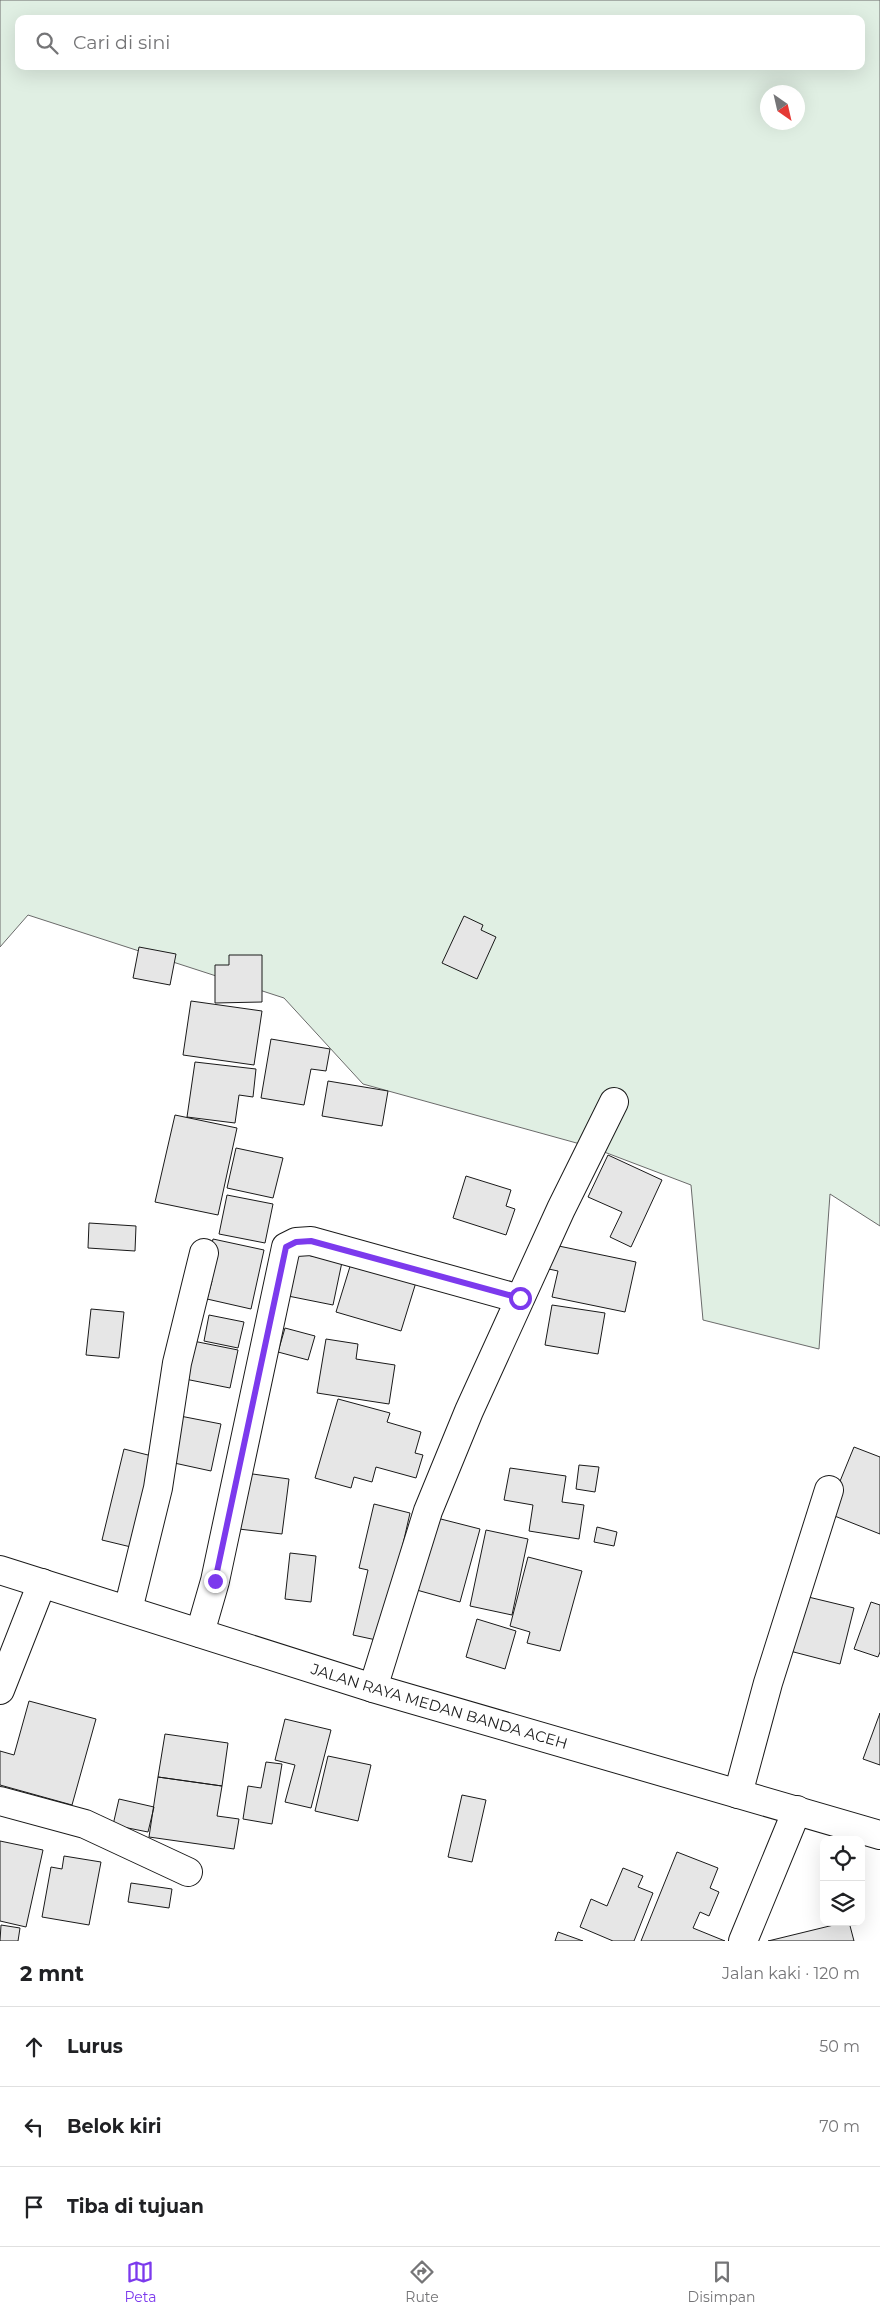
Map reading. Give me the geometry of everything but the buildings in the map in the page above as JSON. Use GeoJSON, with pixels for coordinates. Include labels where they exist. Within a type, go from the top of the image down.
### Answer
{"type":"FeatureCollection","features":[{"type":"Feature","properties":{"kind":"main road"},"geometry":{"type":"LineString","coordinates":[[373,1688],[428,1511],[469,1411],[561,1209],[614,1102]]}},
{"type":"Feature","properties":{"kind":"main road"},"geometry":{"type":"LineString","coordinates":[[200,1633],[215,1581],[286,1247],[296,1242],[311,1241],[520,1298]]}},
{"type":"Feature","properties":{"kind":"main road"},"geometry":{"type":"LineString","coordinates":[[128,1610],[158,1488],[177,1363],[204,1252]]}},
{"type":"Feature","properties":{"kind":"main road"},"geometry":{"type":"LineString","coordinates":[[738,1794],[768,1683],[828,1490]]}},
{"type":"Feature","properties":{"kind":"main road","name":"JALAN RAYA MEDAN BANDA ACEH"},"geometry":{"type":"LineString","coordinates":[[0,1570],[373,1688],[880,1835]]}},
{"type":"Feature","properties":{"kind":"main road"},"geometry":{"type":"LineString","coordinates":[[0,1690],[42,1583]]}},
{"type":"Feature","properties":{"kind":"main road"},"geometry":{"type":"LineString","coordinates":[[0,1801],[85,1824],[188,1872]]}},
{"type":"Feature","properties":{"kind":"main road"},"geometry":{"type":"LineString","coordinates":[[743,1941],[798,1810]]}},
{"type":"Feature","properties":{"kind":"green space"},"geometry":{"type":"Polygon","coordinates":[[[0,0],[880,0],[880,1226],[830,1194],[819,1349],[703,1320],[691,1185],[591,1147],[363,1084],[284,998],[28,915],[0,947],[0,0]]]}},
{"type":"Feature","properties":{"kind":"route"},"geometry":{"type":"LineString","coordinates":[[215,1581],[233,1488],[286,1247],[296,1242],[311,1241],[520,1298]]}}]}
